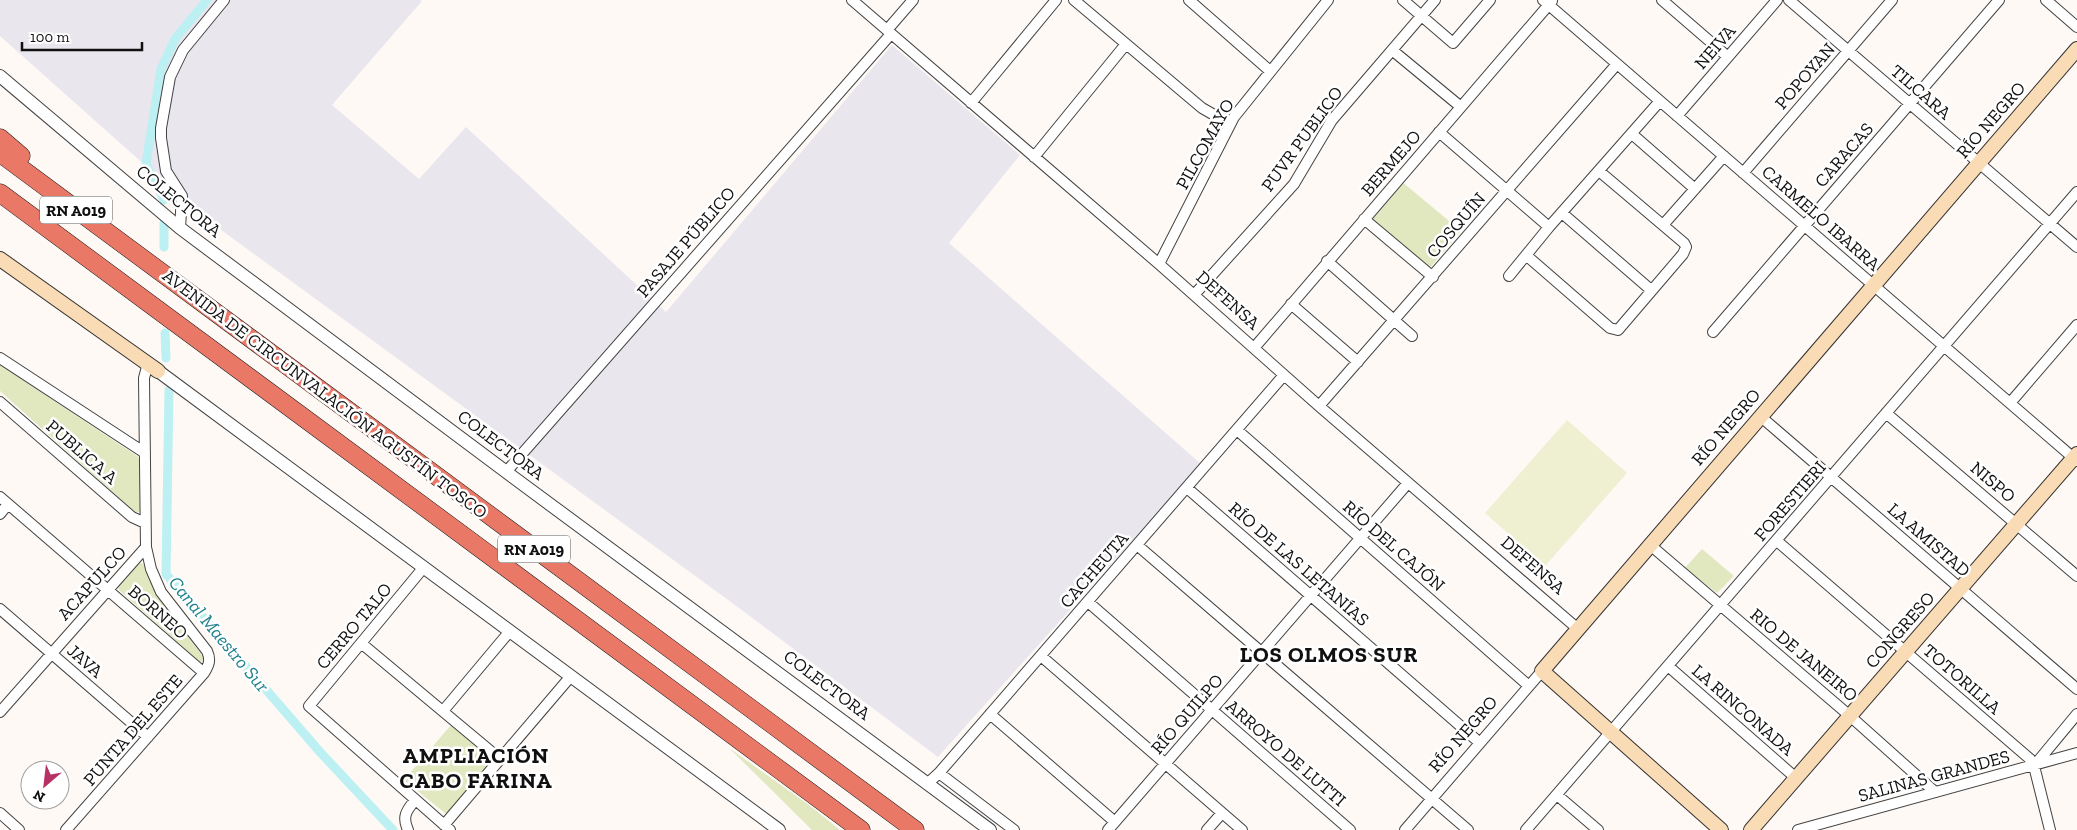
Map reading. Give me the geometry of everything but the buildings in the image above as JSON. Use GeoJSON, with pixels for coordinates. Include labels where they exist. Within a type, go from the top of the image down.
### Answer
{"type":"FeatureCollection","features":[{"type":"Feature","properties":{"kind":"highway"},"geometry":{"type":"LineString","coordinates":[[0,138],[81,213]]}},
{"type":"Feature","properties":{"kind":"highway","name":"AVENIDA DE CIRCUNVALACIÓN AGUSTÍN TOSCO"},"geometry":{"type":"LineString","coordinates":[[0,153],[915,830]]}},
{"type":"Feature","properties":{"kind":"highway","name":"AVENIDA DE CIRCUNVALACIÓN AGUSTÍN TOSCO"},"geometry":{"type":"LineString","coordinates":[[0,192],[861,830]]}},
{"type":"Feature","properties":{"kind":"highway"},"geometry":{"type":"LineString","coordinates":[[0,203],[104,269]]}},
{"type":"Feature","properties":{"kind":"highway"},"geometry":{"type":"LineString","coordinates":[[720,686],[779,719],[929,830]]}},
{"type":"Feature","properties":{"kind":"main road","name":"RÍO NEGRO"},"geometry":{"type":"LineString","coordinates":[[1542,671],[1649,544],[2077,49]]}},
{"type":"Feature","properties":{"kind":"main road"},"geometry":{"type":"LineString","coordinates":[[0,260],[153,367]]}},
{"type":"Feature","properties":{"kind":"main road","name":"CONGRESO"},"geometry":{"type":"LineString","coordinates":[[1751,830],[2076,458]]}},
{"type":"Feature","properties":{"kind":"main road"},"geometry":{"type":"LineString","coordinates":[[1542,671],[1721,830]]}},
{"type":"Feature","properties":{"kind":"street"},"geometry":{"type":"LineString","coordinates":[[180,228],[182,196],[166,171],[161,138],[169,85],[178,58],[224,0]]}},
{"type":"Feature","properties":{"kind":"street","name":"DEFENSA"},"geometry":{"type":"LineString","coordinates":[[852,0],[1160,264],[1319,406],[1578,629]]}},
{"type":"Feature","properties":{"kind":"street","name":"PASAJE PÚBLICO"},"geometry":{"type":"LineString","coordinates":[[506,472],[889,32],[913,0]]}},
{"type":"Feature","properties":{"kind":"street"},"geometry":{"type":"LineString","coordinates":[[971,103],[1056,0]]}},
{"type":"Feature","properties":{"kind":"street"},"geometry":{"type":"LineString","coordinates":[[1074,0],[1202,108],[1230,124]]}},
{"type":"Feature","properties":{"kind":"street"},"geometry":{"type":"LineString","coordinates":[[1085,9],[1092,0]]}},
{"type":"Feature","properties":{"kind":"street"},"geometry":{"type":"LineString","coordinates":[[1189,0],[1270,71]]}},
{"type":"Feature","properties":{"kind":"street","name":"PILCOMAYO"},"geometry":{"type":"LineString","coordinates":[[1160,264],[1230,124],[1328,0]]}},
{"type":"Feature","properties":{"kind":"street"},"geometry":{"type":"LineString","coordinates":[[1403,0],[1453,44],[1490,0]]}},
{"type":"Feature","properties":{"kind":"street","name":"PUVR PUBLICO"},"geometry":{"type":"LineString","coordinates":[[1194,295],[1294,184],[1332,120],[1435,0]]}},
{"type":"Feature","properties":{"kind":"street"},"geometry":{"type":"LineString","coordinates":[[1662,0],[1728,57]]}},
{"type":"Feature","properties":{"kind":"street","name":"NEIVA"},"geometry":{"type":"LineString","coordinates":[[1677,116],[1777,0]]}},
{"type":"Feature","properties":{"kind":"street","name":"TILCARA"},"geometry":{"type":"LineString","coordinates":[[1789,0],[2077,247]]}},
{"type":"Feature","properties":{"kind":"street","name":"POPOYAN"},"geometry":{"type":"LineString","coordinates":[[1743,172],[1892,0]]}},
{"type":"Feature","properties":{"kind":"street","name":"CARACAS"},"geometry":{"type":"LineString","coordinates":[[1713,332],[1999,0]]}},
{"type":"Feature","properties":{"kind":"street"},"geometry":{"type":"LineString","coordinates":[[2046,0],[2077,27]]}},
{"type":"Feature","properties":{"kind":"street","name":"CARMELO IBARRA"},"geometry":{"type":"LineString","coordinates":[[1548,2],[1804,226],[2076,458]]}},
{"type":"Feature","properties":{"kind":"street","name":"BERMEJO"},"geometry":{"type":"LineString","coordinates":[[1254,348],[1461,107],[1548,2]]}},
{"type":"Feature","properties":{"kind":"street"},"geometry":{"type":"LineString","coordinates":[[1034,157],[1126,44]]}},
{"type":"Feature","properties":{"kind":"street"},"geometry":{"type":"LineString","coordinates":[[1392,50],[1461,107]]}},
{"type":"Feature","properties":{"kind":"street","name":"COSQUÍN"},"geometry":{"type":"LineString","coordinates":[[1319,406],[1617,64]]}},
{"type":"Feature","properties":{"kind":"street","name":"COLECTORA"},"geometry":{"type":"LineString","coordinates":[[0,76],[180,228],[990,830]]}},
{"type":"Feature","properties":{"kind":"street"},"geometry":{"type":"LineString","coordinates":[[1509,276],[1549,227],[1660,101]]}},
{"type":"Feature","properties":{"kind":"street"},"geometry":{"type":"LineString","coordinates":[[1439,132],[1549,227]]}},
{"type":"Feature","properties":{"kind":"street"},"geometry":{"type":"LineString","coordinates":[[1632,134],[1695,189]]}},
{"type":"Feature","properties":{"kind":"street"},"geometry":{"type":"LineString","coordinates":[[1663,225],[1724,156]]}},
{"type":"Feature","properties":{"kind":"street"},"geometry":{"type":"LineString","coordinates":[[1527,256],[1614,330],[1620,328],[1685,250],[1684,243],[1598,171]]}},
{"type":"Feature","properties":{"kind":"street","name":"FORESTIERI"},"geometry":{"type":"LineString","coordinates":[[1526,830],[2077,192]]}},
{"type":"Feature","properties":{"kind":"street"},"geometry":{"type":"LineString","coordinates":[[1562,213],[1651,290]]}},
{"type":"Feature","properties":{"kind":"street"},"geometry":{"type":"LineString","coordinates":[[1364,219],[1432,277]]}},
{"type":"Feature","properties":{"kind":"street"},"geometry":{"type":"LineString","coordinates":[[1327,262],[1412,336]]}},
{"type":"Feature","properties":{"kind":"street"},"geometry":{"type":"LineString","coordinates":[[1291,304],[1358,362]]}},
{"type":"Feature","properties":{"kind":"street"},"geometry":{"type":"LineString","coordinates":[[2010,403],[2077,325]]}},
{"type":"Feature","properties":{"kind":"street","name":"PUBLICA A"},"geometry":{"type":"LineString","coordinates":[[0,358],[145,453]]}},
{"type":"Feature","properties":{"kind":"street"},"geometry":{"type":"LineString","coordinates":[[153,367],[779,830]]}},
{"type":"Feature","properties":{"kind":"street","name":"ACAPULCO"},"geometry":{"type":"LineString","coordinates":[[0,712],[146,547],[144,378],[153,367]]}},
{"type":"Feature","properties":{"kind":"street","name":"CACHEUTA"},"geometry":{"type":"LineString","coordinates":[[927,784],[939,773],[1284,375]]}},
{"type":"Feature","properties":{"kind":"street","name":"PUBLICA A"},"geometry":{"type":"LineString","coordinates":[[0,402],[132,517],[145,523]]}},
{"type":"Feature","properties":{"kind":"street","name":"NISPO"},"geometry":{"type":"LineString","coordinates":[[1886,413],[2077,576]]}},
{"type":"Feature","properties":{"kind":"street","name":"LA AMISTAD"},"geometry":{"type":"LineString","coordinates":[[1760,416],[2077,689]]}},
{"type":"Feature","properties":{"kind":"street","name":"RÍO DEL CAJÓN"},"geometry":{"type":"LineString","coordinates":[[1237,430],[1529,686]]}},
{"type":"Feature","properties":{"kind":"street","name":"RÍO QUILPO"},"geometry":{"type":"LineString","coordinates":[[1112,826],[1408,483]]}},
{"type":"Feature","properties":{"kind":"street","name":"RÍO DE LAS LETANÍAS"},"geometry":{"type":"LineString","coordinates":[[1187,488],[1480,743]]}},
{"type":"Feature","properties":{"kind":"street","name":"BORNEO"},"geometry":{"type":"LineString","coordinates":[[0,497],[204,673]]}},
{"type":"Feature","properties":{"kind":"street"},"geometry":{"type":"LineString","coordinates":[[0,514],[8,504]]}},
{"type":"Feature","properties":{"kind":"street","name":"TOTORILLA"},"geometry":{"type":"LineString","coordinates":[[1777,541],[2024,753],[2034,766]]}},
{"type":"Feature","properties":{"kind":"street","name":"RIO DE JANEIRO"},"geometry":{"type":"LineString","coordinates":[[1649,544],[1936,792]]}},
{"type":"Feature","properties":{"kind":"street"},"geometry":{"type":"LineString","coordinates":[[1137,545],[1468,830]]}},
{"type":"Feature","properties":{"kind":"street"},"geometry":{"type":"LineString","coordinates":[[146,547],[151,569],[161,592],[207,651],[210,658],[204,673]]}},
{"type":"Feature","properties":{"kind":"street","name":"CERRO TALO"},"geometry":{"type":"LineString","coordinates":[[415,800],[309,706],[424,567]]}},
{"type":"Feature","properties":{"kind":"street","name":"ARROYO DE LUTTI"},"geometry":{"type":"LineString","coordinates":[[1088,602],[1350,830]]}},
{"type":"Feature","properties":{"kind":"street","name":"JAVA"},"geometry":{"type":"LineString","coordinates":[[0,609],[148,737]]}},
{"type":"Feature","properties":{"kind":"street"},"geometry":{"type":"LineString","coordinates":[[443,711],[510,631]]}},
{"type":"Feature","properties":{"kind":"street"},"geometry":{"type":"LineString","coordinates":[[361,643],[500,759]]}},
{"type":"Feature","properties":{"kind":"street"},"geometry":{"type":"LineString","coordinates":[[1041,656],[1242,830]]}},
{"type":"Feature","properties":{"kind":"street","name":"LA RINCONADA"},"geometry":{"type":"LineString","coordinates":[[1668,666],[1796,778]]}},
{"type":"Feature","properties":{"kind":"street","name":"RÍO NEGRO"},"geometry":{"type":"LineString","coordinates":[[1405,830],[1542,671]]}},
{"type":"Feature","properties":{"kind":"street","name":"PUNTA DEL ESTE"},"geometry":{"type":"LineString","coordinates":[[66,830],[204,673]]}},
{"type":"Feature","properties":{"kind":"street"},"geometry":{"type":"LineString","coordinates":[[408,830],[404,818],[415,800],[447,827],[500,759],[571,676]]}},
{"type":"Feature","properties":{"kind":"street"},"geometry":{"type":"LineString","coordinates":[[990,714],[1112,826]]}},
{"type":"Feature","properties":{"kind":"street"},"geometry":{"type":"LineString","coordinates":[[2050,830],[2034,766],[2077,714]]}},
{"type":"Feature","properties":{"kind":"street","name":"SALINAS GRANDES"},"geometry":{"type":"LineString","coordinates":[[1798,830],[2077,753]]}},
{"type":"Feature","properties":{"kind":"street"},"geometry":{"type":"LineString","coordinates":[[939,773],[1014,830]]}},
{"type":"Feature","properties":{"kind":"street"},"geometry":{"type":"LineString","coordinates":[[1557,795],[1598,830]]}},
{"type":"Feature","properties":{"kind":"street"},"geometry":{"type":"LineString","coordinates":[[0,813],[20,830]]}},
{"type":"Feature","properties":{"kind":"street"},"geometry":{"type":"LineString","coordinates":[[1207,830],[1222,813]]}},
{"type":"Feature","properties":{"kind":"shaded area"},"geometry":{"type":"Polygon","coordinates":[[[0,0],[420,0],[422,1],[332,105],[419,179],[466,127],[666,312],[892,45],[1020,155],[949,243],[1201,464],[938,757],[735,605],[202,216],[0,36],[0,0]]]}},
{"type":"Feature","properties":{"kind":"green space"},"geometry":{"type":"Polygon","coordinates":[[[1401,181],[1461,231],[1428,270],[1368,219],[1401,181]]]}},
{"type":"Feature","properties":{"kind":"green space"},"geometry":{"type":"Polygon","coordinates":[[[0,365],[137,456],[141,462],[143,508],[140,512],[135,512],[0,391],[0,365]]]}},
{"type":"Feature","properties":{"kind":"green space"},"geometry":{"type":"Polygon","coordinates":[[[1567,420],[1627,473],[1545,566],[1485,513],[1567,420]]]}},
{"type":"Feature","properties":{"kind":"green space"},"geometry":{"type":"Polygon","coordinates":[[[1702,549],[1734,576],[1717,593],[1685,568],[1702,549]]]}},
{"type":"Feature","properties":{"kind":"green space"},"geometry":{"type":"Polygon","coordinates":[[[140,562],[144,565],[176,621],[204,658],[203,661],[200,662],[119,590],[118,586],[136,563],[140,562]]]}},
{"type":"Feature","properties":{"kind":"green space"},"geometry":{"type":"Polygon","coordinates":[[[451,725],[488,757],[490,766],[449,813],[445,813],[404,780],[451,725]]]}},
{"type":"Feature","properties":{"kind":"green space"},"geometry":{"type":"Polygon","coordinates":[[[729,748],[809,805],[840,830],[812,830],[729,748]]]}},
{"type":"Feature","properties":{"kind":"waterway","name":"Canal Maestro Sur"},"geometry":{"type":"LineString","coordinates":[[164,200],[146,164],[161,69],[175,39],[207,0]]}},
{"type":"Feature","properties":{"kind":"waterway","name":"Canal Maestro Sur"},"geometry":{"type":"LineString","coordinates":[[164,223],[164,247]]}},
{"type":"Feature","properties":{"kind":"waterway","name":"Canal Maestro Sur"},"geometry":{"type":"LineString","coordinates":[[165,333],[166,358]]}},
{"type":"Feature","properties":{"kind":"waterway","name":"Canal Maestro Sur"},"geometry":{"type":"LineString","coordinates":[[169,390],[166,574],[320,752],[393,830]]}},
{"type":"Feature","properties":{"kind":"district","name":"LOS OLMOS SUR"},"geometry":{"type":"Point","coordinates":[1329,654]}},
{"type":"Feature","properties":{"kind":"district","name":"AMPLIACIÓN CABO FARINA"},"geometry":{"type":"Point","coordinates":[476,768]}}]}
